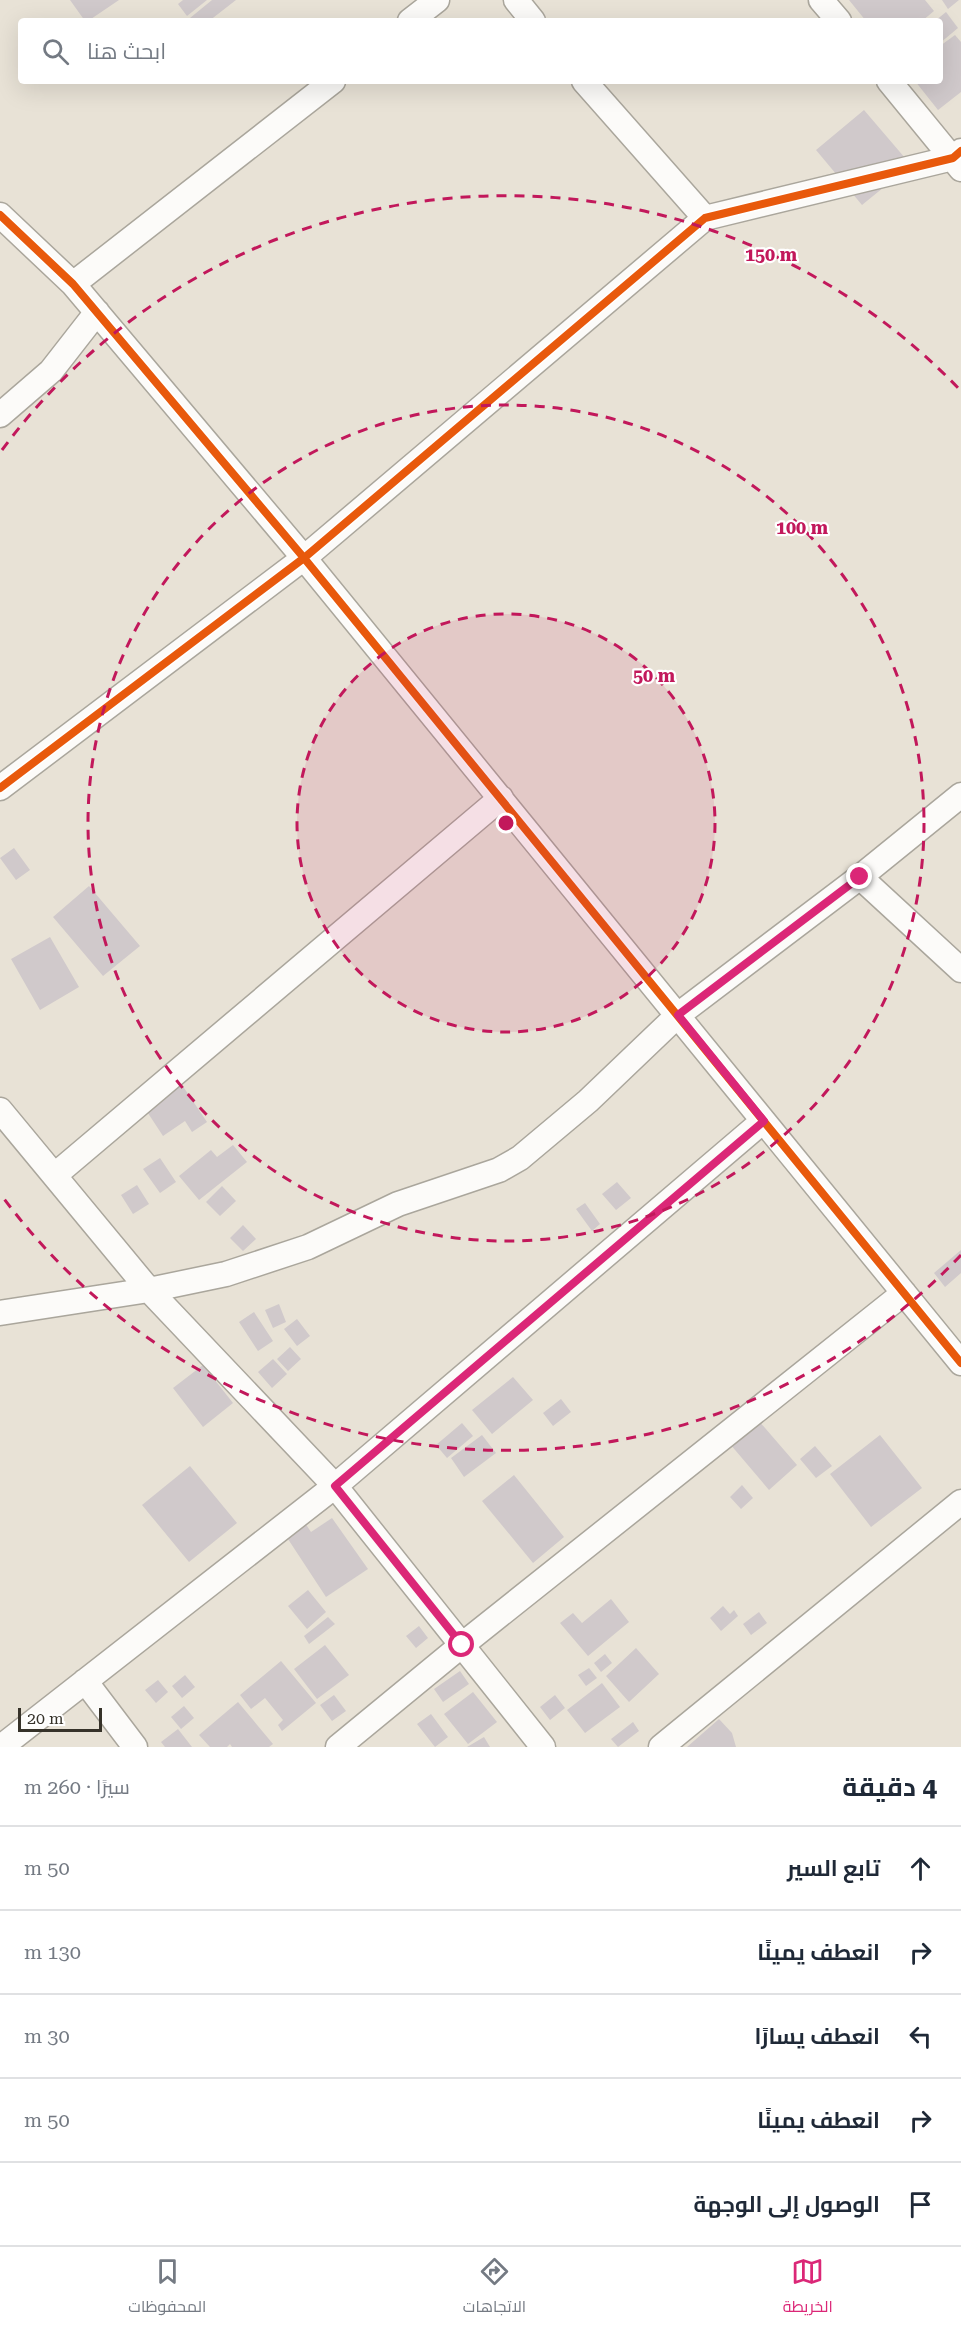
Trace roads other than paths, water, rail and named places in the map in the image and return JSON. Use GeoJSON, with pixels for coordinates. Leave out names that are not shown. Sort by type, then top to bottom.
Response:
{"type":"FeatureCollection","features":[{"type":"Feature","properties":{"kind":"street"},"geometry":{"type":"LineString","coordinates":[[414,18],[437,0]]}},
{"type":"Feature","properties":{"kind":"street"},"geometry":{"type":"LineString","coordinates":[[516,0],[531,18]]}},
{"type":"Feature","properties":{"kind":"street"},"geometry":{"type":"LineString","coordinates":[[821,0],[836,18]]}},
{"type":"Feature","properties":{"kind":"street"},"geometry":{"type":"LineString","coordinates":[[73,284],[329,84]]}},
{"type":"Feature","properties":{"kind":"street"},"geometry":{"type":"LineString","coordinates":[[587,84],[705,219]]}},
{"type":"Feature","properties":{"kind":"street"},"geometry":{"type":"LineString","coordinates":[[0,788],[304,558],[705,219],[958,159],[892,84]]}},
{"type":"Feature","properties":{"kind":"street"},"geometry":{"type":"LineString","coordinates":[[0,214],[73,284],[304,558],[961,1364]]}},
{"type":"Feature","properties":{"kind":"street"},"geometry":{"type":"LineString","coordinates":[[0,416],[51,371],[97,312]]}},
{"type":"Feature","properties":{"kind":"street"},"geometry":{"type":"LineString","coordinates":[[0,1313],[149,1290],[226,1274],[308,1247],[398,1204],[499,1170],[520,1158],[588,1101],[678,1015],[860,877],[961,795]]}},
{"type":"Feature","properties":{"kind":"street"},"geometry":{"type":"LineString","coordinates":[[55,1175],[501,798]]}},
{"type":"Feature","properties":{"kind":"street"},"geometry":{"type":"LineString","coordinates":[[860,877],[961,970]]}},
{"type":"Feature","properties":{"kind":"street"},"geometry":{"type":"LineString","coordinates":[[0,1110],[149,1290],[335,1486],[543,1747]]}},
{"type":"Feature","properties":{"kind":"street"},"geometry":{"type":"LineString","coordinates":[[1,1747],[335,1486],[764,1121]]}},
{"type":"Feature","properties":{"kind":"street"},"geometry":{"type":"LineString","coordinates":[[338,1747],[462,1645],[904,1293]]}},
{"type":"Feature","properties":{"kind":"street"},"geometry":{"type":"LineString","coordinates":[[661,1747],[961,1502]]}},
{"type":"Feature","properties":{"kind":"street"},"geometry":{"type":"LineString","coordinates":[[86,1681],[135,1747]]}}]}
